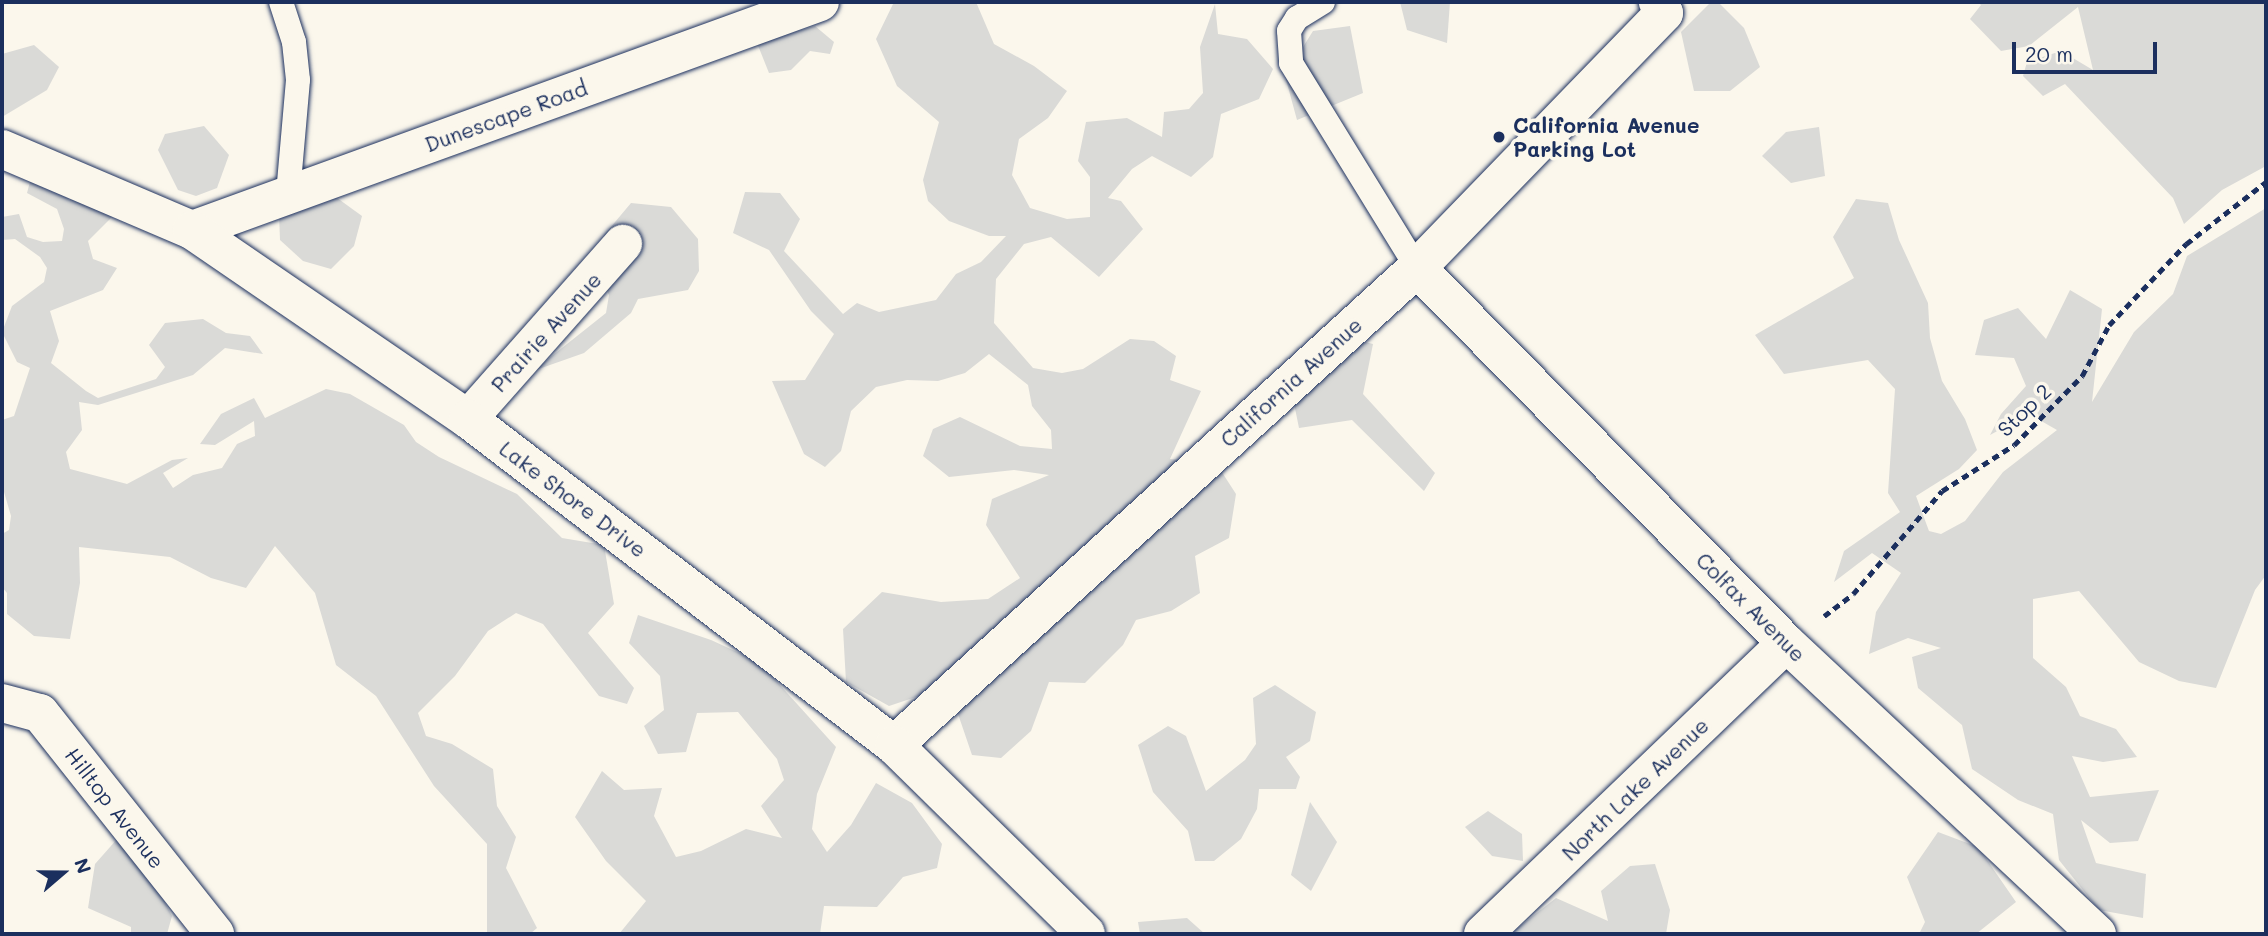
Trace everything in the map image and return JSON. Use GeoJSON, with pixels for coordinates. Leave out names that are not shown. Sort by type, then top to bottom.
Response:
{"type":"FeatureCollection","features":[{"type":"Feature","properties":{"kind":"street","name":"Dunescape Road"},"geometry":{"type":"LineString","coordinates":[[192,230],[820,2]]}},
{"type":"Feature","properties":{"kind":"street","name":"California Avenue"},"geometry":{"type":"LineString","coordinates":[[894,745],[1417,268],[1664,13],[1658,2]]}},
{"type":"Feature","properties":{"kind":"street","name":"Lake Shore Drive"},"geometry":{"type":"LineString","coordinates":[[2,149],[192,230],[468,419],[894,745],[1086,934]]}},
{"type":"Feature","properties":{"kind":"street","name":"Prairie Avenue"},"geometry":{"type":"LineString","coordinates":[[468,419],[623,244]]}},
{"type":"Feature","properties":{"kind":"street","name":"Colfax Avenue"},"geometry":{"type":"LineString","coordinates":[[1417,268],[1786,643],[2097,934]]}},
{"type":"Feature","properties":{"kind":"street","name":"North Lake Avenue"},"geometry":{"type":"LineString","coordinates":[[1483,934],[1786,643]]}},
{"type":"Feature","properties":{"kind":"street","name":"Hilltop Avenue"},"geometry":{"type":"LineString","coordinates":[[2,703],[40,713],[215,934]]}},
{"type":"Feature","properties":{"kind":"lane"},"geometry":{"type":"LineString","coordinates":[[281,2],[294,42],[298,80],[288,195]]}},
{"type":"Feature","properties":{"kind":"lane"},"geometry":{"type":"LineString","coordinates":[[1323,2],[1297,18],[1289,31],[1291,63],[1417,268]]}},
{"type":"Feature","properties":{"kind":"path","name":"Stop 2"},"geometry":{"type":"LineString","coordinates":[[1786,643],[1853,594],[1942,491],[2014,445],[2082,376],[2109,325],[2186,244],[2266,182]]}},
{"type":"Feature","properties":{"kind":"shaded area"},"geometry":{"type":"Polygon","coordinates":[[[894,2],[976,2],[994,44],[1034,66],[1067,91],[1048,118],[1019,139],[1012,175],[1030,208],[1067,219],[1090,217],[1090,177],[1078,161],[1086,122],[1127,118],[1162,137],[1164,112],[1189,109],[1203,93],[1200,47],[1215,4],[1218,34],[1247,39],[1273,69],[1259,99],[1221,114],[1213,157],[1191,177],[1152,156],[1132,169],[1108,198],[1121,201],[1143,229],[1099,277],[1051,237],[1024,244],[996,279],[994,323],[1033,368],[1062,373],[1083,369],[1130,339],[1154,341],[1176,356],[1170,380],[1201,391],[1170,459],[1216,463],[1236,494],[1229,538],[1195,556],[1200,593],[1171,611],[1136,620],[1123,645],[1085,683],[1049,682],[1031,731],[1001,758],[972,755],[958,714],[922,695],[889,706],[846,682],[843,629],[882,592],[941,602],[988,599],[1020,578],[986,525],[992,499],[1049,475],[1014,470],[949,477],[923,456],[933,429],[960,417],[1020,446],[1052,449],[1051,430],[1032,406],[1028,385],[989,354],[965,373],[938,381],[907,380],[876,387],[851,411],[841,451],[825,467],[804,454],[772,381],[805,380],[834,334],[811,311],[769,250],[733,233],[745,192],[780,193],[800,219],[784,251],[843,314],[857,303],[879,312],[936,300],[956,274],[981,262],[1006,236],[989,236],[949,221],[928,201],[923,180],[939,122],[897,86],[876,39],[894,2]]]}},
{"type":"Feature","properties":{"kind":"shaded area"},"geometry":{"type":"Polygon","coordinates":[[[1400,2],[1450,2],[1447,43],[1407,30],[1400,2]]]}},
{"type":"Feature","properties":{"kind":"shaded area"},"geometry":{"type":"Polygon","coordinates":[[[1711,2],[1718,2],[1744,28],[1760,67],[1730,91],[1694,91],[1681,32],[1711,2]]]}},
{"type":"Feature","properties":{"kind":"shaded area"},"geometry":{"type":"Polygon","coordinates":[[[1978,2],[2266,2],[2266,166],[2222,190],[2184,224],[2173,198],[2065,84],[2043,96],[2023,76],[2027,62],[2061,51],[2093,70],[2078,7],[2029,46],[2001,51],[1970,19],[1981,5],[1978,2]]]}},
{"type":"Feature","properties":{"kind":"shaded area"},"geometry":{"type":"Polygon","coordinates":[[[815,26],[834,42],[830,54],[810,51],[791,70],[769,73],[757,43],[815,26]]]}},
{"type":"Feature","properties":{"kind":"shaded area"},"geometry":{"type":"Polygon","coordinates":[[[1350,26],[1363,93],[1297,120],[1285,76],[1313,31],[1350,26]]]}},
{"type":"Feature","properties":{"kind":"shaded area"},"geometry":{"type":"Polygon","coordinates":[[[34,45],[59,67],[47,90],[2,117],[2,54],[34,45]]]}},
{"type":"Feature","properties":{"kind":"shaded area"},"geometry":{"type":"Polygon","coordinates":[[[204,126],[229,155],[217,188],[196,196],[178,190],[158,150],[165,134],[204,126]]]}},
{"type":"Feature","properties":{"kind":"shaded area"},"geometry":{"type":"Polygon","coordinates":[[[1819,127],[1825,176],[1791,183],[1762,156],[1786,132],[1819,127]]]}},
{"type":"Feature","properties":{"kind":"shaded area"},"geometry":{"type":"Polygon","coordinates":[[[31,178],[63,186],[69,200],[95,195],[115,214],[88,241],[93,259],[117,268],[103,290],[50,311],[59,341],[51,363],[86,391],[98,398],[156,379],[165,367],[149,345],[165,323],[203,319],[226,333],[250,336],[263,354],[225,348],[193,375],[98,405],[79,402],[82,430],[66,452],[70,469],[127,484],[172,460],[188,458],[163,473],[173,488],[193,475],[222,468],[237,444],[255,436],[254,421],[215,445],[200,444],[221,414],[254,398],[265,418],[326,389],[350,394],[404,425],[416,442],[439,457],[517,494],[562,538],[604,545],[614,604],[588,633],[634,688],[627,704],[599,696],[543,624],[516,613],[488,631],[455,676],[418,713],[426,736],[452,744],[493,769],[497,806],[516,837],[506,868],[537,928],[530,934],[487,934],[487,844],[434,786],[376,696],[336,665],[315,593],[275,546],[246,588],[211,578],[170,557],[79,547],[80,583],[70,639],[34,636],[7,614],[7,593],[2,587],[2,534],[9,530],[11,516],[2,485],[2,420],[14,416],[30,368],[17,362],[2,332],[12,306],[44,282],[47,268],[40,257],[15,239],[2,240],[2,217],[19,214],[27,237],[43,242],[62,241],[64,229],[57,209],[27,193],[31,178]]]}},
{"type":"Feature","properties":{"kind":"shaded area"},"geometry":{"type":"Polygon","coordinates":[[[333,195],[362,216],[354,246],[331,269],[303,261],[280,240],[279,214],[333,195]]]}},
{"type":"Feature","properties":{"kind":"shaded area"},"geometry":{"type":"Polygon","coordinates":[[[1856,199],[1888,203],[1899,240],[1928,303],[1930,338],[1942,381],[1965,419],[1977,450],[1959,469],[1916,496],[1929,531],[1941,534],[1965,521],[2003,472],[2057,430],[2029,414],[1990,435],[2001,414],[2026,386],[2014,358],[1975,355],[1984,320],[2018,308],[2046,339],[2070,290],[2102,309],[2092,402],[2134,332],[2173,294],[2187,256],[2266,208],[2266,575],[2255,590],[2216,688],[2179,681],[2139,662],[2079,591],[2033,599],[2033,658],[2066,687],[2080,716],[2116,729],[2137,757],[2103,762],[2072,756],[2090,797],[2159,790],[2138,841],[2110,843],[2081,820],[2096,863],[2146,874],[2143,918],[2099,910],[2059,860],[2053,814],[2018,800],[1972,769],[1962,725],[1918,688],[1912,657],[1941,648],[1908,638],[1869,654],[1876,612],[1901,573],[1872,553],[1834,582],[1844,551],[1900,512],[1888,493],[1895,389],[1868,360],[1784,374],[1755,335],[1854,278],[1833,237],[1856,199]]]}},
{"type":"Feature","properties":{"kind":"shaded area"},"geometry":{"type":"Polygon","coordinates":[[[631,203],[671,207],[698,239],[699,271],[688,290],[638,299],[631,313],[584,353],[533,371],[606,313],[609,295],[593,262],[605,234],[631,203]]]}},
{"type":"Feature","properties":{"kind":"shaded area"},"geometry":{"type":"Polygon","coordinates":[[[1317,330],[1373,344],[1363,394],[1435,473],[1424,491],[1352,420],[1299,428],[1287,369],[1317,330]]]}},
{"type":"Feature","properties":{"kind":"shaded area"},"geometry":{"type":"Polygon","coordinates":[[[638,615],[711,640],[759,662],[836,747],[817,794],[812,829],[827,852],[851,825],[876,783],[912,803],[942,844],[937,868],[903,877],[877,907],[824,906],[820,934],[619,934],[646,901],[606,861],[575,817],[602,771],[624,790],[662,788],[654,816],[676,857],[701,851],[746,829],[782,838],[761,806],[784,780],[777,759],[738,712],[697,713],[686,752],[658,754],[644,726],[664,710],[660,676],[629,643],[638,615]]]}},
{"type":"Feature","properties":{"kind":"shaded area"},"geometry":{"type":"Polygon","coordinates":[[[1275,685],[1316,712],[1310,741],[1286,757],[1300,777],[1296,789],[1259,789],[1257,809],[1241,839],[1214,861],[1195,861],[1188,831],[1153,792],[1138,745],[1168,726],[1186,736],[1206,791],[1245,760],[1256,744],[1253,698],[1275,685]]]}},
{"type":"Feature","properties":{"kind":"shaded area"},"geometry":{"type":"Polygon","coordinates":[[[1310,802],[1337,842],[1311,891],[1291,875],[1310,802]]]}},
{"type":"Feature","properties":{"kind":"shaded area"},"geometry":{"type":"Polygon","coordinates":[[[1488,811],[1522,834],[1523,861],[1492,856],[1465,827],[1488,811]]]}},
{"type":"Feature","properties":{"kind":"shaded area"},"geometry":{"type":"Polygon","coordinates":[[[1938,832],[1978,847],[2016,902],[1976,934],[1919,934],[1925,922],[1907,877],[1938,832]]]}},
{"type":"Feature","properties":{"kind":"shaded area"},"geometry":{"type":"Polygon","coordinates":[[[118,838],[146,866],[172,916],[167,934],[131,934],[131,927],[88,908],[95,864],[118,838]]]}},
{"type":"Feature","properties":{"kind":"shaded area"},"geometry":{"type":"Polygon","coordinates":[[[1655,864],[1670,910],[1666,934],[1510,934],[1556,898],[1608,921],[1601,891],[1630,866],[1655,864]]]}},
{"type":"Feature","properties":{"kind":"shaded area"},"geometry":{"type":"Polygon","coordinates":[[[1187,918],[1205,934],[1140,934],[1138,922],[1187,918]]]}},
{"type":"Feature","properties":{"kind":"place","name":"California Avenue Parking Lot"},"geometry":{"type":"Point","coordinates":[1499,137]}}]}
